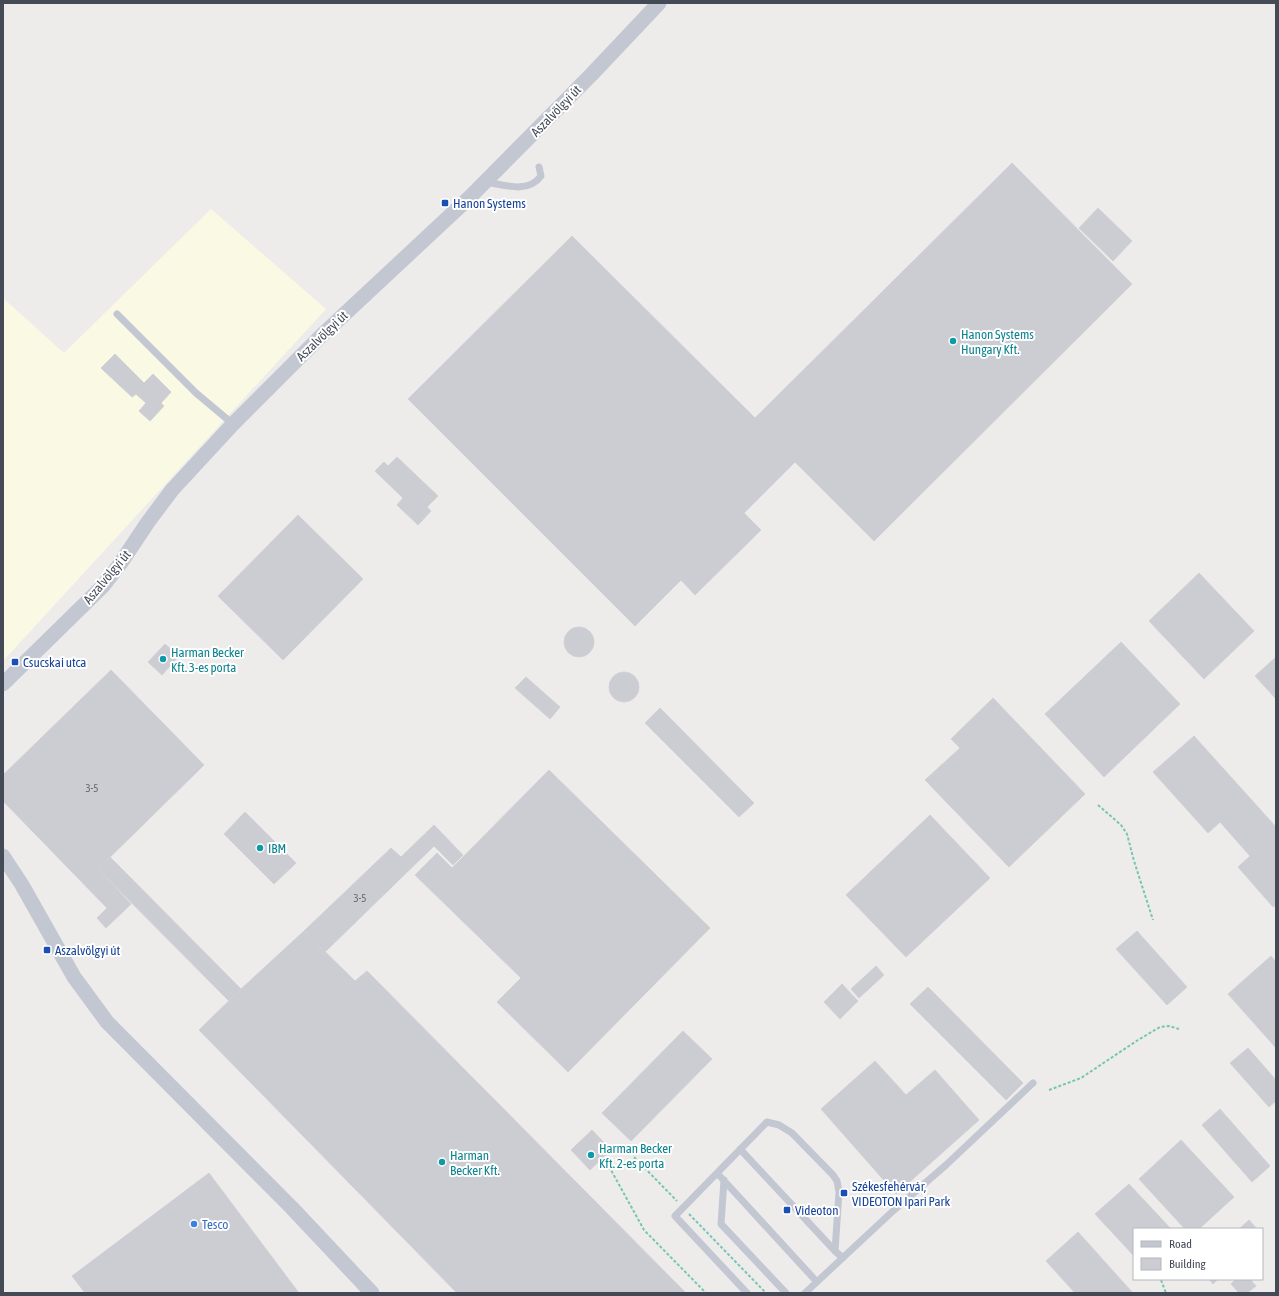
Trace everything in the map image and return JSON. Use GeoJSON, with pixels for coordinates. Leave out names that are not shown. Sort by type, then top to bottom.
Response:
{"type":"FeatureCollection","features":[{"type":"Feature","properties":{"kind":"street","name":"Aszalvölgyi út"},"geometry":{"type":"LineString","coordinates":[[3,684],[103,586],[172,490],[234,424],[320,337],[486,182],[659,3]]}},
{"type":"Feature","properties":{"kind":"street"},"geometry":{"type":"LineString","coordinates":[[3,856],[22,885],[74,977],[106,1022],[292,1208],[372,1293]]}},
{"type":"Feature","properties":{"kind":"lane"},"geometry":{"type":"LineString","coordinates":[[486,182],[519,188],[536,182],[541,176],[539,167]]}},
{"type":"Feature","properties":{"kind":"lane"},"geometry":{"type":"LineString","coordinates":[[117,314],[196,393],[234,424]]}},
{"type":"Feature","properties":{"kind":"lane"},"geometry":{"type":"LineString","coordinates":[[805,1293],[894,1210],[946,1165],[1033,1083]]}},
{"type":"Feature","properties":{"kind":"lane"},"geometry":{"type":"LineString","coordinates":[[747,1293],[675,1216],[767,1122],[779,1125],[792,1133],[837,1181],[839,1192],[835,1251]]}},
{"type":"Feature","properties":{"kind":"lane"},"geometry":{"type":"LineString","coordinates":[[740,1149],[843,1258]]}},
{"type":"Feature","properties":{"kind":"lane"},"geometry":{"type":"LineString","coordinates":[[717,1173],[817,1282]]}},
{"type":"Feature","properties":{"kind":"lane"},"geometry":{"type":"LineString","coordinates":[[724,1180],[721,1224],[786,1293]]}},
{"type":"Feature","properties":{"kind":"path"},"geometry":{"type":"LineString","coordinates":[[1098,805],[1120,825],[1127,834],[1153,920]]}},
{"type":"Feature","properties":{"kind":"path"},"geometry":{"type":"LineString","coordinates":[[1049,1090],[1081,1078],[1160,1027],[1169,1026],[1179,1029]]}},
{"type":"Feature","properties":{"kind":"path"},"geometry":{"type":"LineString","coordinates":[[634,1157],[766,1293]]}},
{"type":"Feature","properties":{"kind":"path"},"geometry":{"type":"LineString","coordinates":[[601,1160],[611,1170],[644,1230],[706,1293]]}},
{"type":"Feature","properties":{"kind":"path"},"geometry":{"type":"LineString","coordinates":[[1161,1280],[1166,1293]]}},
{"type":"Feature","properties":{"kind":"shaded area"},"geometry":{"type":"Polygon","coordinates":[[[211,209],[326,309],[3,661],[3,298],[64,353],[211,209]]]}},
{"type":"Feature","properties":{"kind":"building","name":"Hanon Systems Hungary Kft."},"geometry":{"type":"Polygon","coordinates":[[[1012,163],[1132,284],[874,541],[795,462],[744,513],[761,530],[695,595],[681,580],[635,626],[408,399],[572,236],[755,418],[1012,163]]]}},
{"type":"Feature","properties":{"kind":"building"},"geometry":{"type":"Polygon","coordinates":[[[1098,208],[1132,241],[1113,261],[1079,228],[1098,208]]]}},
{"type":"Feature","properties":{"kind":"building"},"geometry":{"type":"Polygon","coordinates":[[[115,354],[144,383],[153,374],[171,392],[161,403],[164,406],[150,421],[139,411],[146,403],[136,394],[132,397],[101,368],[115,354]]]}},
{"type":"Feature","properties":{"kind":"building"},"geometry":{"type":"Polygon","coordinates":[[[397,457],[438,496],[427,507],[431,511],[418,525],[397,505],[403,498],[375,471],[384,462],[388,466],[397,457]]]}},
{"type":"Feature","properties":{"kind":"building"},"geometry":{"type":"Polygon","coordinates":[[[298,515],[363,579],[283,660],[218,596],[298,515]]]}},
{"type":"Feature","properties":{"kind":"building"},"geometry":{"type":"Polygon","coordinates":[[[1199,573],[1254,631],[1204,679],[1149,621],[1199,573]]]}},
{"type":"Feature","properties":{"kind":"building"},"geometry":{"type":"Polygon","coordinates":[[[579,627],[590,631],[594,642],[590,653],[579,657],[568,653],[564,642],[568,631],[579,627]]]}},
{"type":"Feature","properties":{"kind":"building"},"geometry":{"type":"Polygon","coordinates":[[[1121,642],[1180,704],[1104,777],[1045,714],[1121,642]]]}},
{"type":"Feature","properties":{"kind":"building","name":"Harman Becker Kft. 3-es porta"},"geometry":{"type":"Polygon","coordinates":[[[165,644],[179,656],[162,675],[148,662],[165,644]]]}},
{"type":"Feature","properties":{"kind":"building"},"geometry":{"type":"Polygon","coordinates":[[[1276,657],[1276,699],[1255,676],[1276,657]]]}},
{"type":"Feature","properties":{"kind":"building"},"geometry":{"type":"Polygon","coordinates":[[[111,670],[204,765],[98,869],[131,904],[106,928],[97,918],[107,908],[3,801],[3,775],[111,670]]]}},
{"type":"Feature","properties":{"kind":"building"},"geometry":{"type":"Polygon","coordinates":[[[624,672],[635,676],[639,687],[635,698],[624,702],[613,698],[609,687],[613,676],[624,672]]]}},
{"type":"Feature","properties":{"kind":"building"},"geometry":{"type":"Polygon","coordinates":[[[526,677],[560,707],[550,719],[515,688],[526,677]]]}},
{"type":"Feature","properties":{"kind":"building"},"geometry":{"type":"Polygon","coordinates":[[[993,698],[1085,794],[1009,867],[925,780],[960,748],[951,739],[993,698]]]}},
{"type":"Feature","properties":{"kind":"building"},"geometry":{"type":"Polygon","coordinates":[[[660,708],[754,803],[739,817],[645,723],[660,708]]]}},
{"type":"Feature","properties":{"kind":"building"},"geometry":{"type":"Polygon","coordinates":[[[1194,736],[1276,827],[1276,905],[1273,907],[1238,867],[1250,856],[1220,822],[1208,833],[1153,772],[1194,736]]]}},
{"type":"Feature","properties":{"kind":"building"},"geometry":{"type":"Polygon","coordinates":[[[549,770],[710,928],[568,1072],[497,1002],[521,978],[415,875],[437,853],[452,868],[549,770]]]}},
{"type":"Feature","properties":{"kind":"building","name":"IBM"},"geometry":{"type":"Polygon","coordinates":[[[245,812],[296,863],[274,884],[224,834],[245,812]]]}},
{"type":"Feature","properties":{"kind":"building"},"geometry":{"type":"Polygon","coordinates":[[[930,815],[990,878],[906,957],[846,895],[930,815]]]}},
{"type":"Feature","properties":{"kind":"building"},"geometry":{"type":"Polygon","coordinates":[[[434,825],[463,855],[453,865],[434,846],[325,952],[304,931],[391,848],[401,857],[434,825]]]}},
{"type":"Feature","properties":{"kind":"building"},"geometry":{"type":"Polygon","coordinates":[[[110,857],[241,989],[229,1001],[98,869],[110,857]]]}},
{"type":"Feature","properties":{"kind":"building","name":"Harman Becker Kft."},"geometry":{"type":"Polygon","coordinates":[[[304,931],[355,981],[367,971],[686,1293],[457,1293],[199,1030],[304,931]]]}},
{"type":"Feature","properties":{"kind":"building"},"geometry":{"type":"Polygon","coordinates":[[[1137,931],[1187,987],[1167,1005],[1116,949],[1137,931]]]}},
{"type":"Feature","properties":{"kind":"building"},"geometry":{"type":"Polygon","coordinates":[[[1271,956],[1276,962],[1276,1048],[1228,994],[1271,956]]]}},
{"type":"Feature","properties":{"kind":"building"},"geometry":{"type":"Polygon","coordinates":[[[876,966],[884,975],[859,998],[851,989],[876,966]]]}},
{"type":"Feature","properties":{"kind":"building"},"geometry":{"type":"Polygon","coordinates":[[[842,984],[858,1001],[840,1019],[824,1002],[842,984]]]}},
{"type":"Feature","properties":{"kind":"building"},"geometry":{"type":"Polygon","coordinates":[[[928,987],[1023,1083],[1006,1100],[910,1004],[928,987]]]}},
{"type":"Feature","properties":{"kind":"building"},"geometry":{"type":"Polygon","coordinates":[[[683,1031],[712,1059],[631,1141],[602,1113],[683,1031]]]}},
{"type":"Feature","properties":{"kind":"building"},"geometry":{"type":"Polygon","coordinates":[[[1248,1048],[1276,1080],[1276,1101],[1269,1107],[1230,1063],[1248,1048]]]}},
{"type":"Feature","properties":{"kind":"building"},"geometry":{"type":"Polygon","coordinates":[[[875,1061],[906,1095],[935,1070],[979,1120],[896,1194],[821,1109],[875,1061]]]}},
{"type":"Feature","properties":{"kind":"building"},"geometry":{"type":"Polygon","coordinates":[[[1220,1109],[1270,1166],[1252,1182],[1202,1125],[1220,1109]]]}},
{"type":"Feature","properties":{"kind":"building","name":"Harman Becker Kft. 2-es porta"},"geometry":{"type":"Polygon","coordinates":[[[592,1130],[611,1150],[590,1170],[571,1150],[592,1130]]]}},
{"type":"Feature","properties":{"kind":"building"},"geometry":{"type":"Polygon","coordinates":[[[1181,1140],[1234,1197],[1200,1228],[1184,1228],[1139,1179],[1181,1140]]]}},
{"type":"Feature","properties":{"kind":"building","name":"Tesco"},"geometry":{"type":"Polygon","coordinates":[[[209,1173],[299,1293],[85,1293],[72,1276],[209,1173]]]}},
{"type":"Feature","properties":{"kind":"building"},"geometry":{"type":"Polygon","coordinates":[[[1129,1184],[1170,1228],[1133,1228],[1133,1255],[1095,1214],[1129,1184]]]}},
{"type":"Feature","properties":{"kind":"building"},"geometry":{"type":"Polygon","coordinates":[[[1249,1220],[1256,1228],[1240,1228],[1249,1220]]]}},
{"type":"Feature","properties":{"kind":"building"},"geometry":{"type":"Polygon","coordinates":[[[1078,1232],[1132,1292],[1131,1293],[1075,1293],[1046,1261],[1078,1232]]]}},
{"type":"Feature","properties":{"kind":"building"},"geometry":{"type":"Polygon","coordinates":[[[1210,1280],[1217,1280],[1213,1284],[1210,1280]]]}},
{"type":"Feature","properties":{"kind":"building"},"geometry":{"type":"Polygon","coordinates":[[[1235,1280],[1251,1280],[1256,1286],[1247,1293],[1239,1293],[1231,1284],[1235,1280]]]}},
{"type":"Feature","properties":{"kind":"place","name":"Hanon Systems"},"geometry":{"type":"Point","coordinates":[445,203]}},
{"type":"Feature","properties":{"kind":"place","name":"Hanon Systems Hungary Kft."},"geometry":{"type":"Point","coordinates":[953,341]}},
{"type":"Feature","properties":{"kind":"place","name":"Harman Becker Kft. 3-es porta"},"geometry":{"type":"Point","coordinates":[163,659]}},
{"type":"Feature","properties":{"kind":"place","name":"Csucskai utca"},"geometry":{"type":"Point","coordinates":[15,662]}},
{"type":"Feature","properties":{"kind":"place","name":"IBM"},"geometry":{"type":"Point","coordinates":[260,848]}},
{"type":"Feature","properties":{"kind":"place","name":"Aszalvölgyi út"},"geometry":{"type":"Point","coordinates":[47,950]}},
{"type":"Feature","properties":{"kind":"place","name":"Harman Becker Kft. 2-es porta"},"geometry":{"type":"Point","coordinates":[591,1155]}},
{"type":"Feature","properties":{"kind":"place","name":"Harman Becker Kft."},"geometry":{"type":"Point","coordinates":[442,1162]}},
{"type":"Feature","properties":{"kind":"place","name":"Székesfehérvár, VIDEOTON Ipari Park"},"geometry":{"type":"Point","coordinates":[844,1193]}},
{"type":"Feature","properties":{"kind":"place","name":"Videoton"},"geometry":{"type":"Point","coordinates":[787,1210]}},
{"type":"Feature","properties":{"kind":"place","name":"Tesco"},"geometry":{"type":"Point","coordinates":[194,1224]}}]}
